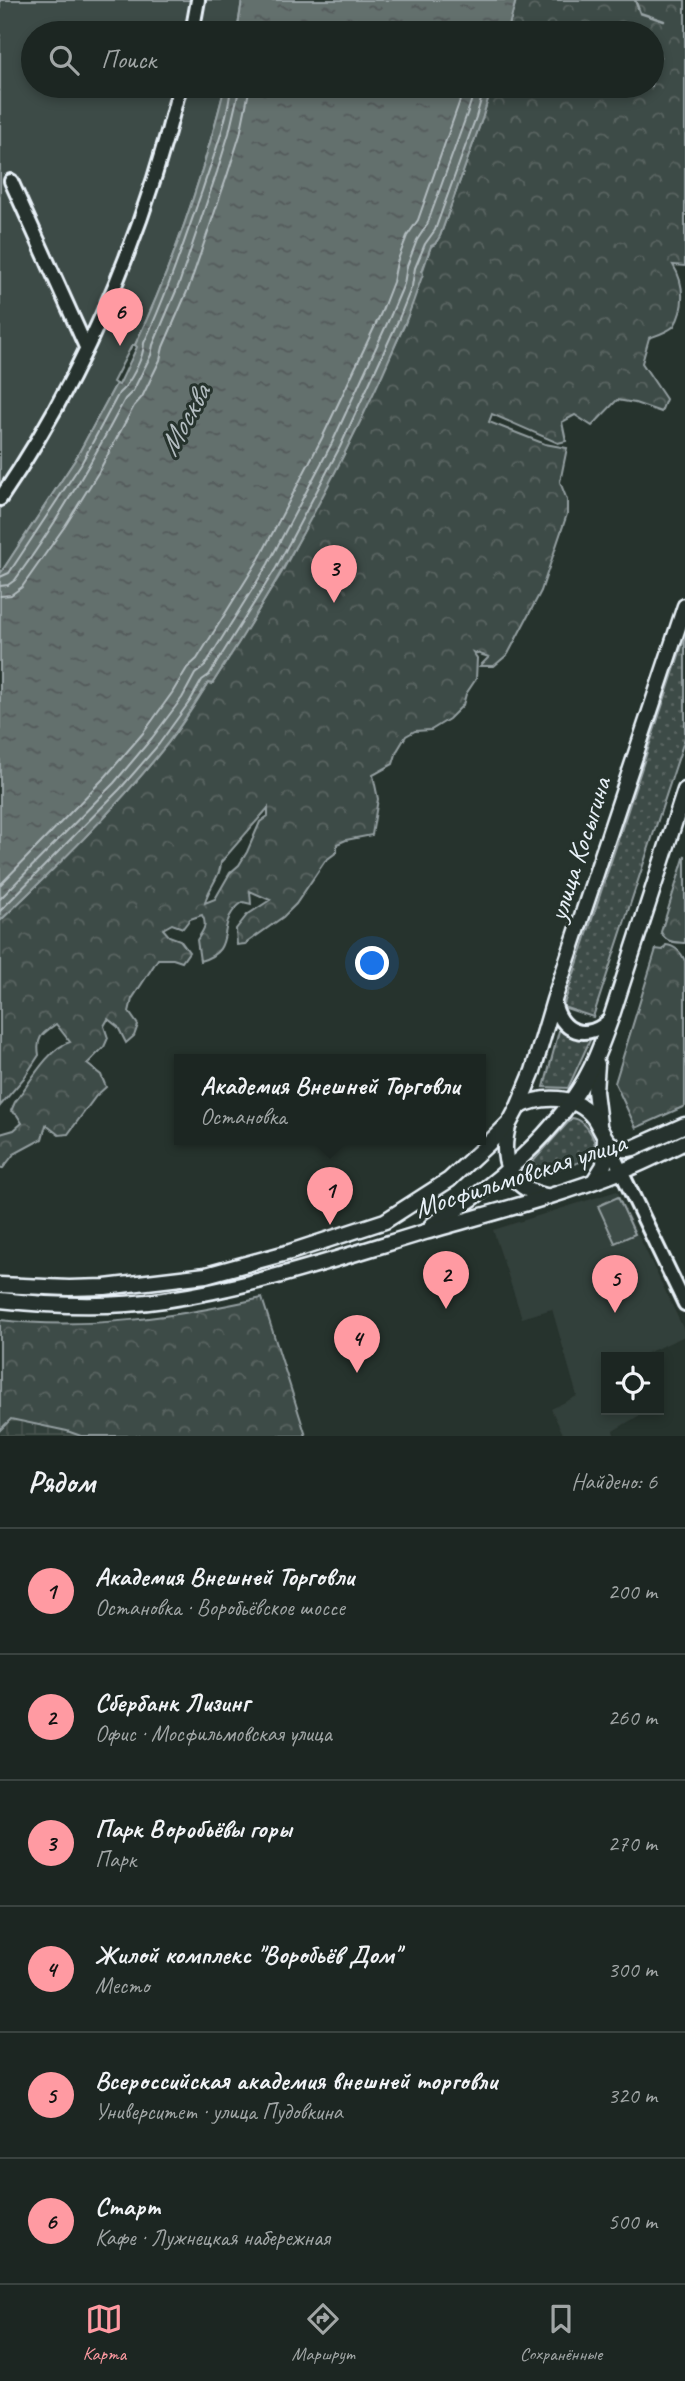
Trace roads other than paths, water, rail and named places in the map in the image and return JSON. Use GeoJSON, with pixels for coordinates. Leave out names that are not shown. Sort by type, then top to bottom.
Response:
{"type":"FeatureCollection","features":[{"type":"Feature","properties":{"kind":"main road","name":"улица Косыгина"},"geometry":{"type":"LineString","coordinates":[[509,1169],[504,1146],[510,1122],[533,1071],[685,606]]}},
{"type":"Feature","properties":{"kind":"main road"},"geometry":{"type":"LineString","coordinates":[[416,1235],[467,1202],[509,1169],[557,1119],[584,1081],[611,1017],[685,790]]}},
{"type":"Feature","properties":{"kind":"main road"},"geometry":{"type":"LineString","coordinates":[[594,1181],[604,1165],[595,1078],[598,1052]]}},
{"type":"Feature","properties":{"kind":"main road"},"geometry":{"type":"LineString","coordinates":[[518,1107],[544,1099],[570,1101],[588,1111],[602,1132]]}},
{"type":"Feature","properties":{"kind":"main road","name":"улица Косыгина"},"geometry":{"type":"LineString","coordinates":[[486,1145],[510,1122]]}},
{"type":"Feature","properties":{"kind":"main road","name":"Мосфильмовская улица"},"geometry":{"type":"LineString","coordinates":[[602,1132],[612,1145],[626,1150],[685,1125]]}},
{"type":"Feature","properties":{"kind":"main road","name":"Мосфильмовская улица"},"geometry":{"type":"LineString","coordinates":[[0,1300],[81,1305],[163,1300],[282,1275],[594,1181],[685,1142]]}},
{"type":"Feature","properties":{"kind":"main road","name":"улица Косыгина"},"geometry":{"type":"LineString","coordinates":[[0,1285],[105,1287],[206,1275],[290,1252],[370,1226],[402,1211],[449,1180],[486,1145]]}},
{"type":"Feature","properties":{"kind":"main road"},"geometry":{"type":"LineString","coordinates":[[509,1169],[524,1188],[547,1196]]}},
{"type":"Feature","properties":{"kind":"main road"},"geometry":{"type":"LineString","coordinates":[[370,1226],[379,1228],[383,1233],[383,1240],[372,1248]]}},
{"type":"Feature","properties":{"kind":"street"},"geometry":{"type":"LineString","coordinates":[[194,21],[198,0]]}},
{"type":"Feature","properties":{"kind":"street"},"geometry":{"type":"LineString","coordinates":[[0,499],[44,428],[86,347],[136,230],[165,145],[177,98]]}},
{"type":"Feature","properties":{"kind":"street"},"geometry":{"type":"LineString","coordinates":[[11,181],[86,347]]}},
{"type":"Feature","properties":{"kind":"street"},"geometry":{"type":"LineString","coordinates":[[554,1000],[560,1018],[576,1031],[596,1030],[611,1017]]}},
{"type":"Feature","properties":{"kind":"street"},"geometry":{"type":"LineString","coordinates":[[602,1132],[685,1304]]}},
{"type":"Feature","properties":{"kind":"water"},"geometry":{"type":"Polygon","coordinates":[[[242,0],[516,0],[510,21],[239,21],[242,0]]]}},
{"type":"Feature","properties":{"kind":"water","name":"Москва"},"geometry":{"type":"Polygon","coordinates":[[[222,98],[488,98],[440,236],[431,246],[410,311],[363,417],[292,553],[240,641],[212,684],[208,683],[175,733],[144,772],[84,838],[0,921],[0,574],[75,460],[116,384],[119,385],[162,282],[207,152],[222,98]]]}},
{"type":"Feature","properties":{"kind":"waterway"},"geometry":{"type":"LineString","coordinates":[[635,0],[640,13],[664,21]]}},
{"type":"Feature","properties":{"kind":"place","name":"Старт"},"geometry":{"type":"Point","coordinates":[120,346]}},
{"type":"Feature","properties":{"kind":"place","name":"Парк Воробьёвы горы"},"geometry":{"type":"Point","coordinates":[334,603]}},
{"type":"Feature","properties":{"kind":"place","name":"Академия Внешней Торговли"},"geometry":{"type":"Point","coordinates":[330,1225]}},
{"type":"Feature","properties":{"kind":"place","name":"Сбербанк Лизинг"},"geometry":{"type":"Point","coordinates":[446,1309]}},
{"type":"Feature","properties":{"kind":"place","name":"Всероссийская академия внешней торговли"},"geometry":{"type":"Point","coordinates":[615,1313]}},
{"type":"Feature","properties":{"kind":"place","name":"Жилой комплекс \"Воробьёв Дом\""},"geometry":{"type":"Point","coordinates":[357,1373]}}]}
